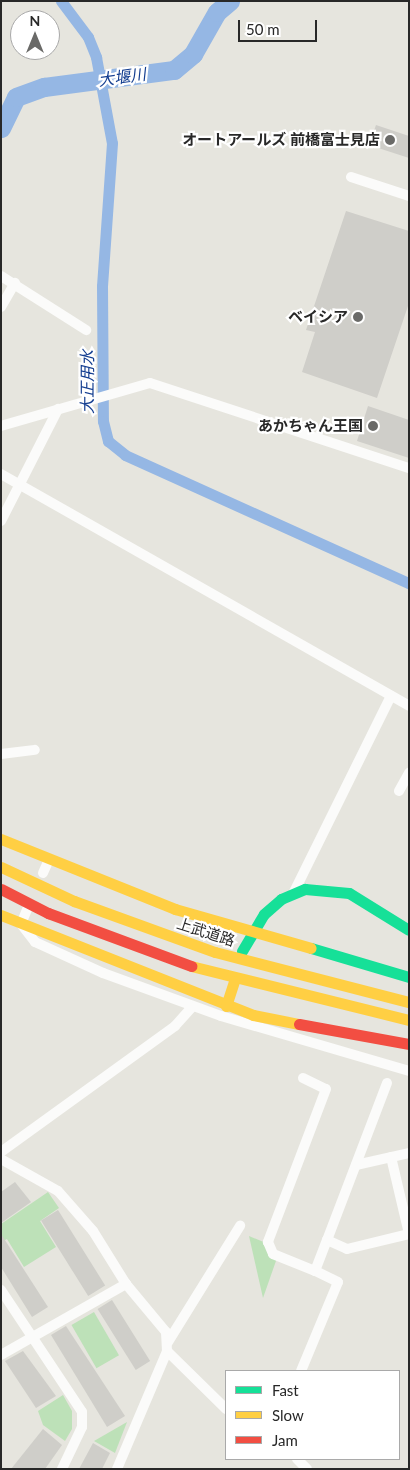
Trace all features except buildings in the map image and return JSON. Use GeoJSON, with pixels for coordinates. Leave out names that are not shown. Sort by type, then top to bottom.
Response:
{"type":"FeatureCollection","features":[{"type":"Feature","properties":{"kind":"main road"},"geometry":{"type":"LineString","coordinates":[[1,839],[46,867],[250,933],[409,978]]}},
{"type":"Feature","properties":{"kind":"main road","name":"上武道路"},"geometry":{"type":"LineString","coordinates":[[1,867],[74,901],[215,952],[409,1002]]}},
{"type":"Feature","properties":{"kind":"main road"},"geometry":{"type":"LineString","coordinates":[[242,951],[250,933],[271,907],[294,892],[321,888],[349,893],[409,930]]}},
{"type":"Feature","properties":{"kind":"main road"},"geometry":{"type":"LineString","coordinates":[[1,889],[48,912],[187,965],[409,1020]]}},
{"type":"Feature","properties":{"kind":"main road"},"geometry":{"type":"LineString","coordinates":[[1,915],[226,1006],[308,1028],[409,1044]]}},
{"type":"Feature","properties":{"kind":"main road"},"geometry":{"type":"LineString","coordinates":[[226,1006],[234,981]]}},
{"type":"Feature","properties":{"kind":"street"},"geometry":{"type":"LineString","coordinates":[[351,177],[409,196]]}},
{"type":"Feature","properties":{"kind":"street"},"geometry":{"type":"LineString","coordinates":[[1,276],[15,283],[86,330]]}},
{"type":"Feature","properties":{"kind":"street"},"geometry":{"type":"LineString","coordinates":[[1,307],[15,283]]}},
{"type":"Feature","properties":{"kind":"street"},"geometry":{"type":"LineString","coordinates":[[1,426],[58,410],[109,392],[150,383],[171,387],[409,468]]}},
{"type":"Feature","properties":{"kind":"street"},"geometry":{"type":"LineString","coordinates":[[1,521],[58,410]]}},
{"type":"Feature","properties":{"kind":"street"},"geometry":{"type":"LineString","coordinates":[[1,474],[409,706]]}},
{"type":"Feature","properties":{"kind":"street"},"geometry":{"type":"LineString","coordinates":[[294,892],[391,696]]}},
{"type":"Feature","properties":{"kind":"street"},"geometry":{"type":"LineString","coordinates":[[1,754],[35,750]]}},
{"type":"Feature","properties":{"kind":"street"},"geometry":{"type":"LineString","coordinates":[[399,791],[409,773]]}},
{"type":"Feature","properties":{"kind":"street"},"geometry":{"type":"LineString","coordinates":[[28,907],[20,924],[42,946],[192,1007],[409,1071]]}},
{"type":"Feature","properties":{"kind":"street"},"geometry":{"type":"LineString","coordinates":[[192,1007],[168,1031],[2,1158],[58,1191],[93,1231],[126,1284],[166,1332],[168,1347],[225,1408]]}},
{"type":"Feature","properties":{"kind":"street"},"geometry":{"type":"LineString","coordinates":[[301,1370],[338,1282],[273,1254],[268,1242],[326,1089],[303,1078]]}},
{"type":"Feature","properties":{"kind":"street"},"geometry":{"type":"LineString","coordinates":[[315,1271],[388,1083]]}},
{"type":"Feature","properties":{"kind":"street"},"geometry":{"type":"LineString","coordinates":[[356,1165],[409,1153]]}},
{"type":"Feature","properties":{"kind":"street"},"geometry":{"type":"LineString","coordinates":[[327,1240],[347,1248],[409,1234],[391,1157]]}},
{"type":"Feature","properties":{"kind":"street"},"geometry":{"type":"LineString","coordinates":[[117,1469],[168,1347],[240,1226]]}},
{"type":"Feature","properties":{"kind":"street"},"geometry":{"type":"LineString","coordinates":[[1,1355],[32,1334],[126,1284]]}},
{"type":"Feature","properties":{"kind":"street"},"geometry":{"type":"LineString","coordinates":[[1,1290],[82,1412],[82,1427],[62,1469]]}},
{"type":"Feature","properties":{"kind":"street"},"geometry":{"type":"LineString","coordinates":[[298,1460],[307,1469]]}},
{"type":"Feature","properties":{"kind":"green space"},"geometry":{"type":"Polygon","coordinates":[[[48,1192],[59,1208],[40,1221],[56,1247],[24,1267],[7,1239],[1,1242],[1,1224],[48,1192]]]}},
{"type":"Feature","properties":{"kind":"green space"},"geometry":{"type":"Polygon","coordinates":[[[249,1236],[266,1243],[277,1258],[263,1298],[249,1236]]]}},
{"type":"Feature","properties":{"kind":"green space"},"geometry":{"type":"Polygon","coordinates":[[[94,1312],[119,1355],[96,1368],[71,1325],[94,1312]]]}},
{"type":"Feature","properties":{"kind":"green space"},"geometry":{"type":"Polygon","coordinates":[[[63,1395],[72,1411],[72,1429],[65,1441],[43,1425],[38,1411],[63,1395]]]}},
{"type":"Feature","properties":{"kind":"green space"},"geometry":{"type":"Polygon","coordinates":[[[127,1422],[115,1453],[94,1441],[127,1422]]]}},
{"type":"Feature","properties":{"kind":"waterway","name":"大正用水"},"geometry":{"type":"LineString","coordinates":[[61,1],[88,37],[96,57],[112,143],[102,286],[103,421],[108,441],[125,455],[409,583]]}},
{"type":"Feature","properties":{"kind":"waterway","name":"大堰川"},"geometry":{"type":"LineString","coordinates":[[1,128],[16,97],[44,87],[174,70],[193,54],[217,12],[230,1]]}},
{"type":"Feature","properties":{"kind":"traffic: fast"},"geometry":{"type":"LineString","coordinates":[[242,951],[264,914],[281,899],[305,889],[349,893],[409,930]]}},
{"type":"Feature","properties":{"kind":"traffic: fast"},"geometry":{"type":"LineString","coordinates":[[311,948],[409,977]]}},
{"type":"Feature","properties":{"kind":"traffic: slow"},"geometry":{"type":"LineString","coordinates":[[1,839],[175,909],[311,948]]}},
{"type":"Feature","properties":{"kind":"traffic: slow"},"geometry":{"type":"LineString","coordinates":[[1,867],[74,901],[215,952],[409,1002]]}},
{"type":"Feature","properties":{"kind":"traffic: slow"},"geometry":{"type":"LineString","coordinates":[[1,915],[253,1015],[299,1024]]}},
{"type":"Feature","properties":{"kind":"traffic: slow"},"geometry":{"type":"LineString","coordinates":[[191,966],[409,1020]]}},
{"type":"Feature","properties":{"kind":"traffic: slow"},"geometry":{"type":"LineString","coordinates":[[226,1006],[234,981]]}},
{"type":"Feature","properties":{"kind":"traffic: jam"},"geometry":{"type":"LineString","coordinates":[[1,889],[48,913],[191,966]]}},
{"type":"Feature","properties":{"kind":"traffic: jam"},"geometry":{"type":"LineString","coordinates":[[299,1024],[409,1044]]}},
{"type":"Feature","properties":{"kind":"place","name":"オートアールズ 前橋富士見店"},"geometry":{"type":"Point","coordinates":[390,140]}},
{"type":"Feature","properties":{"kind":"place","name":"ベイシア"},"geometry":{"type":"Point","coordinates":[358,317]}},
{"type":"Feature","properties":{"kind":"place","name":"あかちゃん王国"},"geometry":{"type":"Point","coordinates":[373,426]}}]}
